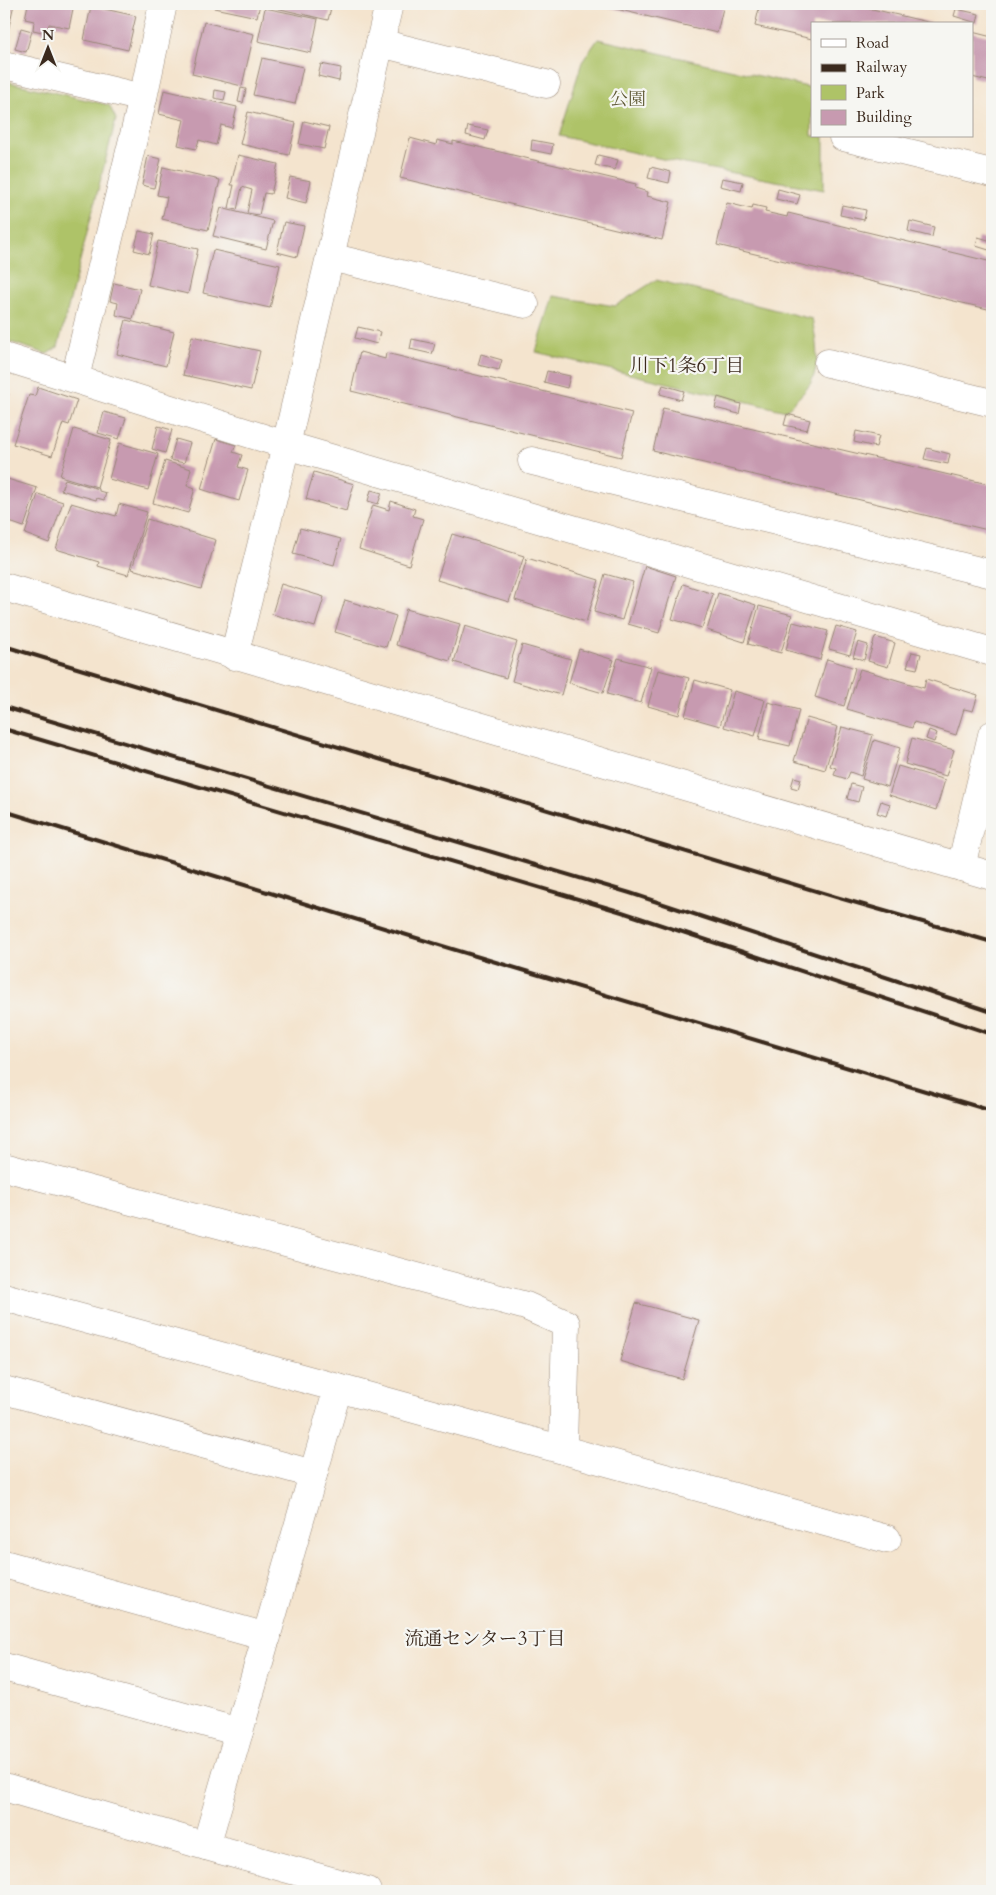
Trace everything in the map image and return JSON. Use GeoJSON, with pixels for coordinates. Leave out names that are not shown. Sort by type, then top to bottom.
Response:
{"type":"FeatureCollection","features":[{"type":"Feature","properties":{"kind":"street"},"geometry":{"type":"LineString","coordinates":[[75,378],[143,98],[163,4]]}},
{"type":"Feature","properties":{"kind":"street"},"geometry":{"type":"LineString","coordinates":[[234,656],[390,4]]}},
{"type":"Feature","properties":{"kind":"street"},"geometry":{"type":"LineString","coordinates":[[380,43],[546,84]]}},
{"type":"Feature","properties":{"kind":"street"},"geometry":{"type":"LineString","coordinates":[[4,65],[143,98]]}},
{"type":"Feature","properties":{"kind":"street"},"geometry":{"type":"LineString","coordinates":[[847,138],[992,173]]}},
{"type":"Feature","properties":{"kind":"street"},"geometry":{"type":"LineString","coordinates":[[330,257],[525,304]]}},
{"type":"Feature","properties":{"kind":"street"},"geometry":{"type":"LineString","coordinates":[[4,357],[286,444],[992,652]]}},
{"type":"Feature","properties":{"kind":"street"},"geometry":{"type":"LineString","coordinates":[[828,362],[992,403]]}},
{"type":"Feature","properties":{"kind":"street"},"geometry":{"type":"LineString","coordinates":[[532,460],[992,574]]}},
{"type":"Feature","properties":{"kind":"street"},"geometry":{"type":"LineString","coordinates":[[4,587],[234,656],[992,876]]}},
{"type":"Feature","properties":{"kind":"street"},"geometry":{"type":"LineString","coordinates":[[961,867],[992,736]]}},
{"type":"Feature","properties":{"kind":"street"},"geometry":{"type":"LineString","coordinates":[[4,1167],[526,1306],[566,1324],[563,1449]]}},
{"type":"Feature","properties":{"kind":"street"},"geometry":{"type":"LineString","coordinates":[[4,1297],[887,1538]]}},
{"type":"Feature","properties":{"kind":"street"},"geometry":{"type":"LineString","coordinates":[[206,1846],[338,1388]]}},
{"type":"Feature","properties":{"kind":"street"},"geometry":{"type":"LineString","coordinates":[[4,1390],[313,1474]]}},
{"type":"Feature","properties":{"kind":"street"},"geometry":{"type":"LineString","coordinates":[[4,1564],[266,1637]]}},
{"type":"Feature","properties":{"kind":"street"},"geometry":{"type":"LineString","coordinates":[[4,1667],[239,1732]]}},
{"type":"Feature","properties":{"kind":"street"},"geometry":{"type":"LineString","coordinates":[[4,1787],[367,1891]]}},
{"type":"Feature","properties":{"kind":"green space","name":"公園"},"geometry":{"type":"Polygon","coordinates":[[[598,39],[811,88],[811,138],[824,138],[824,190],[685,164],[559,136],[582,62],[598,39]]]}},
{"type":"Feature","properties":{"kind":"green space"},"geometry":{"type":"Polygon","coordinates":[[[4,81],[109,105],[116,119],[58,347],[47,354],[4,340],[4,81]]]}},
{"type":"Feature","properties":{"kind":"green space"},"geometry":{"type":"Polygon","coordinates":[[[656,280],[812,319],[817,361],[816,369],[808,388],[786,411],[536,352],[553,296],[615,306],[656,280]]]}},
{"type":"Feature","properties":{"kind":"building"},"geometry":{"type":"Polygon","coordinates":[[[4,4],[14,4],[8,31],[4,31],[4,4]]]}},
{"type":"Feature","properties":{"kind":"building"},"geometry":{"type":"Polygon","coordinates":[[[28,4],[74,4],[69,28],[49,24],[47,33],[33,30],[34,21],[25,19],[28,4]]]}},
{"type":"Feature","properties":{"kind":"building"},"geometry":{"type":"Polygon","coordinates":[[[215,4],[260,4],[257,17],[214,8],[215,4]]]}},
{"type":"Feature","properties":{"kind":"building"},"geometry":{"type":"Polygon","coordinates":[[[277,4],[332,4],[328,20],[276,8],[277,4]]]}},
{"type":"Feature","properties":{"kind":"building"},"geometry":{"type":"Polygon","coordinates":[[[595,4],[724,4],[717,33],[595,4]]]}},
{"type":"Feature","properties":{"kind":"building"},"geometry":{"type":"Polygon","coordinates":[[[760,4],[851,4],[928,22],[811,22],[811,39],[755,26],[760,4]]]}},
{"type":"Feature","properties":{"kind":"building"},"geometry":{"type":"Polygon","coordinates":[[[91,6],[136,16],[128,50],[84,40],[91,6]]]}},
{"type":"Feature","properties":{"kind":"building"},"geometry":{"type":"Polygon","coordinates":[[[265,8],[318,19],[311,53],[258,41],[265,8]]]}},
{"type":"Feature","properties":{"kind":"building"},"geometry":{"type":"Polygon","coordinates":[[[956,9],[979,14],[977,23],[954,16],[956,9]]]}},
{"type":"Feature","properties":{"kind":"building"},"geometry":{"type":"Polygon","coordinates":[[[204,22],[254,34],[242,86],[192,74],[204,22]]]}},
{"type":"Feature","properties":{"kind":"building"},"geometry":{"type":"Polygon","coordinates":[[[21,28],[32,31],[26,52],[15,49],[21,28]]]}},
{"type":"Feature","properties":{"kind":"building"},"geometry":{"type":"Polygon","coordinates":[[[974,32],[992,37],[992,82],[974,78],[974,32]]]}},
{"type":"Feature","properties":{"kind":"building"},"geometry":{"type":"Polygon","coordinates":[[[262,58],[303,67],[295,104],[253,95],[262,58]]]}},
{"type":"Feature","properties":{"kind":"building"},"geometry":{"type":"Polygon","coordinates":[[[321,64],[341,68],[339,81],[318,76],[321,64]]]}},
{"type":"Feature","properties":{"kind":"building"},"geometry":{"type":"Polygon","coordinates":[[[241,88],[246,89],[243,103],[238,102],[241,88]]]}},
{"type":"Feature","properties":{"kind":"building"},"geometry":{"type":"Polygon","coordinates":[[[164,90],[237,107],[232,128],[221,125],[216,145],[199,140],[196,149],[178,145],[184,120],[159,114],[164,90]]]}},
{"type":"Feature","properties":{"kind":"building"},"geometry":{"type":"Polygon","coordinates":[[[215,90],[226,92],[224,100],[214,98],[215,90]]]}},
{"type":"Feature","properties":{"kind":"building"},"geometry":{"type":"Polygon","coordinates":[[[248,112],[296,123],[289,155],[240,144],[248,112]]]}},
{"type":"Feature","properties":{"kind":"building"},"geometry":{"type":"Polygon","coordinates":[[[304,121],[329,127],[324,149],[299,144],[304,121]]]}},
{"type":"Feature","properties":{"kind":"building"},"geometry":{"type":"Polygon","coordinates":[[[468,126],[488,130],[485,140],[466,135],[468,126]]]}},
{"type":"Feature","properties":{"kind":"building"},"geometry":{"type":"Polygon","coordinates":[[[410,138],[436,145],[437,140],[453,144],[453,141],[636,184],[635,188],[648,192],[647,196],[671,202],[662,240],[400,178],[410,138]]]}},
{"type":"Feature","properties":{"kind":"building"},"geometry":{"type":"Polygon","coordinates":[[[532,140],[553,144],[551,154],[531,150],[532,140]]]}},
{"type":"Feature","properties":{"kind":"building"},"geometry":{"type":"Polygon","coordinates":[[[238,155],[278,164],[271,194],[264,193],[259,215],[247,213],[252,190],[242,187],[237,210],[229,208],[234,185],[231,185],[238,155]]]}},
{"type":"Feature","properties":{"kind":"building"},"geometry":{"type":"Polygon","coordinates":[[[598,155],[618,160],[615,170],[595,165],[598,155]]]}},
{"type":"Feature","properties":{"kind":"building"},"geometry":{"type":"Polygon","coordinates":[[[148,156],[161,159],[154,188],[142,185],[148,156]]]}},
{"type":"Feature","properties":{"kind":"building"},"geometry":{"type":"Polygon","coordinates":[[[163,167],[220,180],[208,230],[162,219],[167,197],[157,195],[163,167]]]}},
{"type":"Feature","properties":{"kind":"building"},"geometry":{"type":"Polygon","coordinates":[[[651,167],[671,172],[669,183],[648,178],[651,167]]]}},
{"type":"Feature","properties":{"kind":"building"},"geometry":{"type":"Polygon","coordinates":[[[290,177],[311,181],[306,203],[285,198],[290,177]]]}},
{"type":"Feature","properties":{"kind":"building"},"geometry":{"type":"Polygon","coordinates":[[[722,178],[743,182],[741,191],[720,186],[722,178]]]}},
{"type":"Feature","properties":{"kind":"building"},"geometry":{"type":"Polygon","coordinates":[[[778,189],[800,195],[797,204],[776,199],[778,189]]]}},
{"type":"Feature","properties":{"kind":"building"},"geometry":{"type":"Polygon","coordinates":[[[727,203],[752,209],[753,205],[766,208],[765,212],[787,217],[788,213],[992,262],[992,310],[717,245],[727,203]]]}},
{"type":"Feature","properties":{"kind":"building"},"geometry":{"type":"Polygon","coordinates":[[[842,205],[866,210],[864,220],[840,215],[842,205]]]}},
{"type":"Feature","properties":{"kind":"building"},"geometry":{"type":"Polygon","coordinates":[[[221,208],[273,221],[266,249],[213,236],[221,208]]]}},
{"type":"Feature","properties":{"kind":"building"},"geometry":{"type":"Polygon","coordinates":[[[910,221],[934,227],[932,237],[908,231],[910,221]]]}},
{"type":"Feature","properties":{"kind":"building"},"geometry":{"type":"Polygon","coordinates":[[[284,222],[304,226],[297,257],[277,252],[284,222]]]}},
{"type":"Feature","properties":{"kind":"building"},"geometry":{"type":"Polygon","coordinates":[[[139,231],[154,234],[149,254],[134,250],[139,231]]]}},
{"type":"Feature","properties":{"kind":"building"},"geometry":{"type":"Polygon","coordinates":[[[978,237],[992,241],[992,251],[976,246],[978,237]]]}},
{"type":"Feature","properties":{"kind":"building"},"geometry":{"type":"Polygon","coordinates":[[[158,241],[198,249],[188,294],[148,285],[158,241]]]}},
{"type":"Feature","properties":{"kind":"building"},"geometry":{"type":"Polygon","coordinates":[[[213,250],[280,265],[270,308],[203,293],[213,250]]]}},
{"type":"Feature","properties":{"kind":"building"},"geometry":{"type":"Polygon","coordinates":[[[114,283],[140,289],[133,319],[116,315],[118,303],[110,301],[114,283]]]}},
{"type":"Feature","properties":{"kind":"building"},"geometry":{"type":"Polygon","coordinates":[[[126,320],[174,332],[166,366],[117,354],[126,320]]]}},
{"type":"Feature","properties":{"kind":"building"},"geometry":{"type":"Polygon","coordinates":[[[358,327],[380,332],[377,344],[355,338],[358,327]]]}},
{"type":"Feature","properties":{"kind":"building"},"geometry":{"type":"Polygon","coordinates":[[[192,336],[260,351],[251,390],[183,375],[192,336]]]}},
{"type":"Feature","properties":{"kind":"building"},"geometry":{"type":"Polygon","coordinates":[[[412,339],[435,344],[432,354],[410,349],[412,339]]]}},
{"type":"Feature","properties":{"kind":"building"},"geometry":{"type":"Polygon","coordinates":[[[360,352],[385,359],[386,353],[632,413],[621,457],[351,391],[360,352]]]}},
{"type":"Feature","properties":{"kind":"building"},"geometry":{"type":"Polygon","coordinates":[[[481,354],[502,360],[499,370],[478,365],[481,354]]]}},
{"type":"Feature","properties":{"kind":"building"},"geometry":{"type":"Polygon","coordinates":[[[547,371],[570,376],[567,388],[544,382],[547,371]]]}},
{"type":"Feature","properties":{"kind":"building"},"geometry":{"type":"Polygon","coordinates":[[[663,385],[684,391],[681,400],[660,394],[663,385]]]}},
{"type":"Feature","properties":{"kind":"building"},"geometry":{"type":"Polygon","coordinates":[[[38,387],[77,400],[69,425],[63,423],[52,456],[13,444],[29,395],[35,396],[38,387]]]}},
{"type":"Feature","properties":{"kind":"building"},"geometry":{"type":"Polygon","coordinates":[[[4,392],[9,394],[4,409],[4,392]]]}},
{"type":"Feature","properties":{"kind":"building"},"geometry":{"type":"Polygon","coordinates":[[[718,397],[741,404],[739,414],[715,408],[718,397]]]}},
{"type":"Feature","properties":{"kind":"building"},"geometry":{"type":"Polygon","coordinates":[[[663,408],[992,485],[992,531],[653,451],[663,408]]]}},
{"type":"Feature","properties":{"kind":"building"},"geometry":{"type":"Polygon","coordinates":[[[104,412],[126,418],[119,439],[98,433],[104,412]]]}},
{"type":"Feature","properties":{"kind":"building"},"geometry":{"type":"Polygon","coordinates":[[[787,414],[810,420],[807,430],[784,425],[787,414]]]}},
{"type":"Feature","properties":{"kind":"building"},"geometry":{"type":"Polygon","coordinates":[[[158,426],[172,430],[165,453],[152,449],[158,426]]]}},
{"type":"Feature","properties":{"kind":"building"},"geometry":{"type":"Polygon","coordinates":[[[74,429],[111,440],[97,487],[60,476],[74,429]]]}},
{"type":"Feature","properties":{"kind":"building"},"geometry":{"type":"Polygon","coordinates":[[[856,431],[879,436],[876,447],[854,442],[856,431]]]}},
{"type":"Feature","properties":{"kind":"building"},"geometry":{"type":"Polygon","coordinates":[[[176,439],[190,443],[184,463],[170,460],[176,439]]]}},
{"type":"Feature","properties":{"kind":"building"},"geometry":{"type":"Polygon","coordinates":[[[216,439],[236,445],[233,452],[242,455],[238,467],[248,470],[239,501],[201,489],[216,439]]]}},
{"type":"Feature","properties":{"kind":"building"},"geometry":{"type":"Polygon","coordinates":[[[119,443],[158,454],[148,490],[109,479],[119,443]]]}},
{"type":"Feature","properties":{"kind":"building"},"geometry":{"type":"Polygon","coordinates":[[[927,448],[950,454],[948,464],[924,459],[927,448]]]}},
{"type":"Feature","properties":{"kind":"building"},"geometry":{"type":"Polygon","coordinates":[[[165,461],[191,469],[187,485],[195,488],[188,513],[153,503],[165,461]]]}},
{"type":"Feature","properties":{"kind":"building"},"geometry":{"type":"Polygon","coordinates":[[[314,472],[354,484],[346,511],[306,499],[314,472]]]}},
{"type":"Feature","properties":{"kind":"building"},"geometry":{"type":"Polygon","coordinates":[[[4,478],[37,488],[24,527],[4,520],[4,478]]]}},
{"type":"Feature","properties":{"kind":"building"},"geometry":{"type":"Polygon","coordinates":[[[65,479],[99,489],[99,491],[106,493],[104,500],[97,498],[96,500],[61,490],[65,479]]]}},
{"type":"Feature","properties":{"kind":"building"},"geometry":{"type":"Polygon","coordinates":[[[371,490],[382,493],[378,504],[368,501],[371,490]]]}},
{"type":"Feature","properties":{"kind":"building"},"geometry":{"type":"Polygon","coordinates":[[[38,494],[63,502],[49,543],[25,534],[38,494]]]}},
{"type":"Feature","properties":{"kind":"building"},"geometry":{"type":"Polygon","coordinates":[[[391,501],[415,509],[413,516],[423,519],[409,565],[359,549],[373,505],[389,510],[391,501]]]}},
{"type":"Feature","properties":{"kind":"building"},"geometry":{"type":"Polygon","coordinates":[[[71,503],[116,516],[119,504],[147,512],[128,575],[98,566],[99,562],[56,549],[71,503]]]}},
{"type":"Feature","properties":{"kind":"building"},"geometry":{"type":"Polygon","coordinates":[[[147,519],[216,540],[201,589],[132,569],[147,519]]]}},
{"type":"Feature","properties":{"kind":"building"},"geometry":{"type":"Polygon","coordinates":[[[300,528],[341,539],[334,565],[293,554],[300,528]]]}},
{"type":"Feature","properties":{"kind":"building"},"geometry":{"type":"Polygon","coordinates":[[[452,534],[524,556],[509,602],[437,580],[452,534]]]}},
{"type":"Feature","properties":{"kind":"building"},"geometry":{"type":"Polygon","coordinates":[[[527,558],[599,580],[586,622],[515,600],[527,558]]]}},
{"type":"Feature","properties":{"kind":"building"},"geometry":{"type":"Polygon","coordinates":[[[645,566],[676,576],[659,633],[628,624],[645,566]]]}},
{"type":"Feature","properties":{"kind":"building"},"geometry":{"type":"Polygon","coordinates":[[[605,574],[633,582],[622,620],[594,612],[605,574]]]}},
{"type":"Feature","properties":{"kind":"building"},"geometry":{"type":"Polygon","coordinates":[[[281,584],[324,597],[315,627],[272,614],[281,584]]]}},
{"type":"Feature","properties":{"kind":"building"},"geometry":{"type":"Polygon","coordinates":[[[683,584],[713,594],[702,628],[672,619],[683,584]]]}},
{"type":"Feature","properties":{"kind":"building"},"geometry":{"type":"Polygon","coordinates":[[[718,593],[756,605],[744,642],[707,630],[718,593]]]}},
{"type":"Feature","properties":{"kind":"building"},"geometry":{"type":"Polygon","coordinates":[[[345,600],[396,616],[386,647],[335,632],[345,600]]]}},
{"type":"Feature","properties":{"kind":"building"},"geometry":{"type":"Polygon","coordinates":[[[759,606],[792,615],[781,653],[748,644],[759,606]]]}},
{"type":"Feature","properties":{"kind":"building"},"geometry":{"type":"Polygon","coordinates":[[[406,609],[460,624],[450,661],[396,645],[406,609]]]}},
{"type":"Feature","properties":{"kind":"building"},"geometry":{"type":"Polygon","coordinates":[[[793,622],[828,631],[820,660],[786,650],[793,622]]]}},
{"type":"Feature","properties":{"kind":"building"},"geometry":{"type":"Polygon","coordinates":[[[465,626],[517,642],[506,678],[454,662],[465,626]]]}},
{"type":"Feature","properties":{"kind":"building"},"geometry":{"type":"Polygon","coordinates":[[[836,626],[857,632],[850,655],[829,649],[836,626]]]}},
{"type":"Feature","properties":{"kind":"building"},"geometry":{"type":"Polygon","coordinates":[[[875,637],[895,643],[888,667],[868,661],[875,637]]]}},
{"type":"Feature","properties":{"kind":"building"},"geometry":{"type":"Polygon","coordinates":[[[858,642],[868,645],[864,660],[853,657],[858,642]]]}},
{"type":"Feature","properties":{"kind":"building"},"geometry":{"type":"Polygon","coordinates":[[[522,645],[571,659],[561,695],[512,681],[522,645]]]}},
{"type":"Feature","properties":{"kind":"building"},"geometry":{"type":"Polygon","coordinates":[[[579,649],[614,660],[603,693],[569,683],[579,649]]]}},
{"type":"Feature","properties":{"kind":"building"},"geometry":{"type":"Polygon","coordinates":[[[912,652],[921,654],[917,669],[907,667],[912,652]]]}},
{"type":"Feature","properties":{"kind":"building"},"geometry":{"type":"Polygon","coordinates":[[[618,658],[651,667],[641,703],[607,694],[618,658]]]}},
{"type":"Feature","properties":{"kind":"building"},"geometry":{"type":"Polygon","coordinates":[[[827,659],[855,668],[844,706],[815,697],[827,659]]]}},
{"type":"Feature","properties":{"kind":"building"},"geometry":{"type":"Polygon","coordinates":[[[860,669],[924,688],[926,679],[978,695],[973,711],[964,709],[956,735],[914,722],[912,728],[847,709],[860,669]]]}},
{"type":"Feature","properties":{"kind":"building"},"geometry":{"type":"Polygon","coordinates":[[[658,670],[689,678],[679,715],[648,706],[658,670]]]}},
{"type":"Feature","properties":{"kind":"building"},"geometry":{"type":"Polygon","coordinates":[[[695,680],[730,690],[720,726],[685,716],[695,680]]]}},
{"type":"Feature","properties":{"kind":"building"},"geometry":{"type":"Polygon","coordinates":[[[734,691],[765,700],[755,736],[724,727],[734,691]]]}},
{"type":"Feature","properties":{"kind":"building"},"geometry":{"type":"Polygon","coordinates":[[[768,702],[799,710],[790,746],[759,739],[768,702]]]}},
{"type":"Feature","properties":{"kind":"building"},"geometry":{"type":"Polygon","coordinates":[[[807,718],[838,727],[825,770],[794,761],[807,718]]]}},
{"type":"Feature","properties":{"kind":"building"},"geometry":{"type":"Polygon","coordinates":[[[842,727],[873,735],[861,776],[850,772],[847,779],[834,775],[836,768],[830,766],[842,727]]]}},
{"type":"Feature","properties":{"kind":"building"},"geometry":{"type":"Polygon","coordinates":[[[929,730],[937,733],[934,742],[926,739],[929,730]]]}},
{"type":"Feature","properties":{"kind":"building"},"geometry":{"type":"Polygon","coordinates":[[[912,738],[954,750],[946,776],[905,764],[912,738]]]}},
{"type":"Feature","properties":{"kind":"building"},"geometry":{"type":"Polygon","coordinates":[[[874,740],[900,748],[888,787],[862,779],[874,740]]]}},
{"type":"Feature","properties":{"kind":"building"},"geometry":{"type":"Polygon","coordinates":[[[898,766],[945,780],[936,810],[889,795],[898,766]]]}},
{"type":"Feature","properties":{"kind":"building"},"geometry":{"type":"Polygon","coordinates":[[[794,777],[801,779],[798,789],[791,787],[794,777]]]}},
{"type":"Feature","properties":{"kind":"building"},"geometry":{"type":"Polygon","coordinates":[[[851,784],[862,787],[858,802],[847,799],[851,784]]]}},
{"type":"Feature","properties":{"kind":"building"},"geometry":{"type":"Polygon","coordinates":[[[881,801],[890,804],[886,816],[877,813],[881,801]]]}},
{"type":"Feature","properties":{"kind":"building"},"geometry":{"type":"Polygon","coordinates":[[[636,1303],[699,1320],[682,1379],[620,1361],[636,1303]]]}},
{"type":"Feature","properties":{"kind":"railway"},"geometry":{"type":"LineString","coordinates":[[4,646],[836,897],[992,942]]}},
{"type":"Feature","properties":{"kind":"railway"},"geometry":{"type":"LineString","coordinates":[[4,707],[630,893],[992,1012]]}},
{"type":"Feature","properties":{"kind":"railway"},"geometry":{"type":"LineString","coordinates":[[4,729],[622,912],[992,1034]]}},
{"type":"Feature","properties":{"kind":"railway"},"geometry":{"type":"LineString","coordinates":[[4,811],[449,948],[992,1111]]}},
{"type":"Feature","properties":{"kind":"district","name":"川下1条6丁目"},"geometry":{"type":"Point","coordinates":[687,365]}},
{"type":"Feature","properties":{"kind":"district","name":"流通センター3丁目"},"geometry":{"type":"Point","coordinates":[485,1638]}}]}
